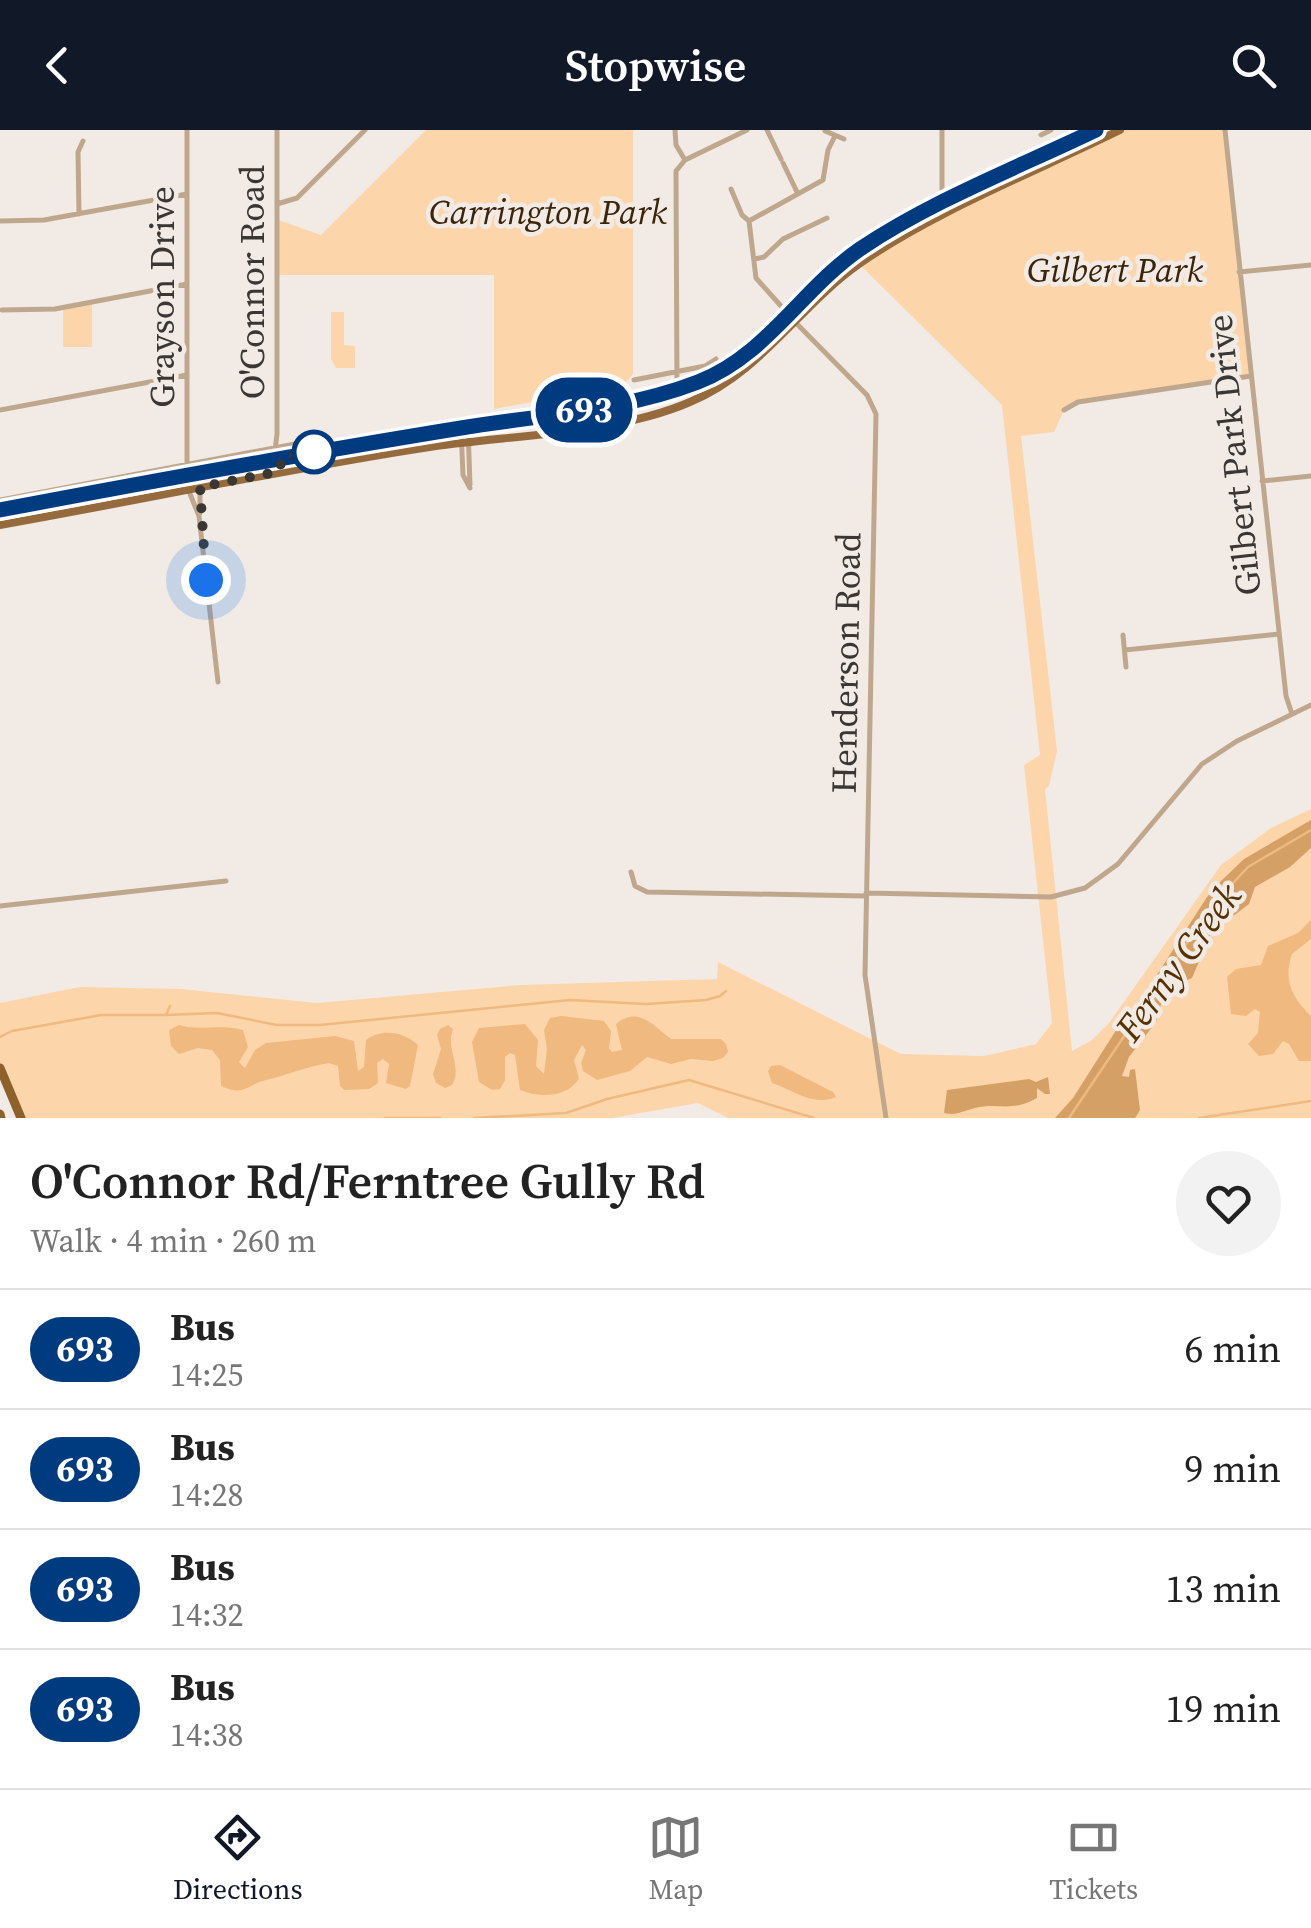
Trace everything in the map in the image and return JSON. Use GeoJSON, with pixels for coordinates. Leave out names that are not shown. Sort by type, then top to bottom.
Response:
{"type":"FeatureCollection","features":[{"type":"Feature","properties":{"kind":"highway"},"geometry":{"type":"LineString","coordinates":[[0,1068],[22,1118]]}},
{"type":"Feature","properties":{"kind":"main road"},"geometry":{"type":"LineString","coordinates":[[1096,130],[946,202],[857,251],[792,319],[744,371],[706,396],[680,407],[583,428],[277,472],[3,524],[1,505],[603,407],[677,389],[732,365],[792,319],[858,265],[951,213],[1120,130]]}},
{"type":"Feature","properties":{"kind":"main road"},"geometry":{"type":"LineString","coordinates":[[1047,154],[1052,164]]}},
{"type":"Feature","properties":{"kind":"main road"},"geometry":{"type":"LineString","coordinates":[[677,389],[680,407]]}},
{"type":"Feature","properties":{"kind":"main road"},"geometry":{"type":"LineString","coordinates":[[172,478],[200,487]]}},
{"type":"Feature","properties":{"kind":"street","name":"Grayson Drive"},"geometry":{"type":"LineString","coordinates":[[187,130],[187,465]]}},
{"type":"Feature","properties":{"kind":"street","name":"O'Connor Road"},"geometry":{"type":"LineString","coordinates":[[276,130],[277,472]]}},
{"type":"Feature","properties":{"kind":"street"},"geometry":{"type":"LineString","coordinates":[[276,202],[295,199],[365,130]]}},
{"type":"Feature","properties":{"kind":"street"},"geometry":{"type":"LineString","coordinates":[[675,130],[676,145],[685,160]]}},
{"type":"Feature","properties":{"kind":"street"},"geometry":{"type":"LineString","coordinates":[[677,389],[676,168],[747,130]]}},
{"type":"Feature","properties":{"kind":"street"},"geometry":{"type":"LineString","coordinates":[[767,130],[798,194]]}},
{"type":"Feature","properties":{"kind":"street"},"geometry":{"type":"LineString","coordinates":[[942,130],[942,191],[951,213]]}},
{"type":"Feature","properties":{"kind":"street"},"geometry":{"type":"LineString","coordinates":[[1042,135],[1051,130]]}},
{"type":"Feature","properties":{"kind":"street","name":"Gilbert Park Drive"},"geometry":{"type":"LineString","coordinates":[[1225,130],[1286,700],[1292,714]]}},
{"type":"Feature","properties":{"kind":"street"},"geometry":{"type":"LineString","coordinates":[[825,131],[844,138]]}},
{"type":"Feature","properties":{"kind":"street"},"geometry":{"type":"LineString","coordinates":[[749,221],[823,180],[828,150],[835,136]]}},
{"type":"Feature","properties":{"kind":"street"},"geometry":{"type":"LineString","coordinates":[[78,214],[78,152],[83,142]]}},
{"type":"Feature","properties":{"kind":"street","name":"Henderson Road"},"geometry":{"type":"LineString","coordinates":[[732,189],[742,215],[749,221],[757,281],[867,395],[876,414],[865,989],[886,1118]]}},
{"type":"Feature","properties":{"kind":"street"},"geometry":{"type":"LineString","coordinates":[[0,221],[44,220],[187,194]]}},
{"type":"Feature","properties":{"kind":"street"},"geometry":{"type":"LineString","coordinates":[[755,260],[763,258],[783,239],[827,218]]}},
{"type":"Feature","properties":{"kind":"street"},"geometry":{"type":"LineString","coordinates":[[1239,272],[1311,265]]}},
{"type":"Feature","properties":{"kind":"street"},"geometry":{"type":"LineString","coordinates":[[2,310],[55,309],[186,284]]}},
{"type":"Feature","properties":{"kind":"street"},"geometry":{"type":"LineString","coordinates":[[634,380],[704,366],[716,359]]}},
{"type":"Feature","properties":{"kind":"street"},"geometry":{"type":"LineString","coordinates":[[0,410],[187,375]]}},
{"type":"Feature","properties":{"kind":"street"},"geometry":{"type":"LineString","coordinates":[[1064,410],[1078,402],[1251,376]]}},
{"type":"Feature","properties":{"kind":"street"},"geometry":{"type":"LineString","coordinates":[[465,428],[463,476],[470,488],[465,442]]}},
{"type":"Feature","properties":{"kind":"street"},"geometry":{"type":"LineString","coordinates":[[1,505],[320,440]]}},
{"type":"Feature","properties":{"kind":"street"},"geometry":{"type":"LineString","coordinates":[[1262,482],[1311,476]]}},
{"type":"Feature","properties":{"kind":"street"},"geometry":{"type":"LineString","coordinates":[[200,487],[199,516],[218,682]]}},
{"type":"Feature","properties":{"kind":"street"},"geometry":{"type":"LineString","coordinates":[[188,489],[199,516]]}},
{"type":"Feature","properties":{"kind":"street"},"geometry":{"type":"LineString","coordinates":[[1125,650],[1279,634]]}},
{"type":"Feature","properties":{"kind":"street"},"geometry":{"type":"LineString","coordinates":[[1123,635],[1126,666]]}},
{"type":"Feature","properties":{"kind":"street"},"geometry":{"type":"LineString","coordinates":[[630,872],[635,886],[646,892],[1051,897],[1085,888],[1118,864],[1202,764],[1237,741],[1311,705]]}},
{"type":"Feature","properties":{"kind":"street"},"geometry":{"type":"LineString","coordinates":[[0,906],[226,881]]}},
{"type":"Feature","properties":{"kind":"green space","name":"Carrington Park"},"geometry":{"type":"Polygon","coordinates":[[[426,130],[633,130],[633,374],[623,385],[494,409],[494,275],[277,275],[276,219],[321,235],[426,130]]]}},
{"type":"Feature","properties":{"kind":"green space","name":"Gilbert Park"},"geometry":{"type":"Polygon","coordinates":[[[1120,130],[1225,130],[1251,376],[1078,402],[1064,410],[1054,432],[1021,436],[1057,751],[1045,789],[1072,1051],[1092,1040],[1109,1023],[1221,865],[1271,828],[1311,809],[1311,1118],[728,1118],[698,1103],[612,1118],[21,1118],[0,1068],[0,1003],[79,987],[181,989],[317,1003],[520,985],[717,979],[718,962],[901,1054],[984,1056],[1036,1044],[1052,1023],[1024,765],[1040,755],[1002,405],[859,264],[951,213],[1120,130]]]}},
{"type":"Feature","properties":{"kind":"green space"},"geometry":{"type":"Polygon","coordinates":[[[92,302],[92,347],[63,347],[63,308],[92,302]]]}},
{"type":"Feature","properties":{"kind":"green space"},"geometry":{"type":"Polygon","coordinates":[[[331,312],[344,312],[344,345],[355,346],[355,368],[336,368],[331,359],[331,312]]]}},
{"type":"Feature","properties":{"kind":"shaded area"},"geometry":{"type":"Polygon","coordinates":[[[1311,820],[1311,848],[1290,867],[1255,887],[1249,904],[1224,923],[1215,924],[1192,978],[1165,990],[1156,1022],[1129,1057],[1122,1076],[1129,1077],[1130,1070],[1135,1069],[1140,1110],[1135,1118],[1055,1118],[1073,1098],[1120,1024],[1135,1009],[1207,897],[1244,859],[1311,820]]]}},
{"type":"Feature","properties":{"kind":"shaded area"},"geometry":{"type":"Polygon","coordinates":[[[1311,920],[1311,939],[1292,954],[1288,972],[1294,995],[1311,1016],[1311,1061],[1299,1061],[1283,1041],[1273,1054],[1259,1056],[1248,1044],[1258,1033],[1260,1012],[1255,1009],[1246,1016],[1231,1014],[1227,977],[1236,969],[1261,965],[1268,946],[1298,933],[1311,920]]]}},
{"type":"Feature","properties":{"kind":"shaded area"},"geometry":{"type":"Polygon","coordinates":[[[631,1016],[645,1019],[671,1039],[721,1039],[728,1052],[713,1061],[691,1059],[671,1064],[647,1057],[630,1071],[597,1080],[583,1071],[581,1063],[586,1050],[582,1045],[574,1060],[579,1079],[567,1090],[544,1095],[520,1090],[515,1055],[510,1053],[505,1057],[505,1080],[500,1089],[492,1090],[479,1082],[472,1042],[479,1028],[525,1024],[538,1040],[536,1066],[544,1074],[544,1030],[550,1018],[604,1021],[611,1031],[612,1052],[622,1050],[616,1024],[631,1016]]]}},
{"type":"Feature","properties":{"kind":"shaded area"},"geometry":{"type":"Polygon","coordinates":[[[179,1025],[243,1030],[248,1047],[239,1062],[245,1068],[255,1050],[266,1043],[335,1036],[354,1041],[358,1071],[364,1067],[366,1040],[372,1036],[393,1033],[418,1045],[410,1086],[406,1089],[386,1083],[389,1064],[383,1059],[377,1063],[378,1083],[369,1089],[344,1090],[338,1066],[329,1063],[235,1090],[221,1086],[220,1060],[212,1050],[198,1048],[179,1054],[171,1046],[169,1030],[179,1025]]]}},
{"type":"Feature","properties":{"kind":"shaded area"},"geometry":{"type":"Polygon","coordinates":[[[448,1025],[453,1029],[451,1044],[456,1071],[452,1085],[445,1088],[436,1083],[433,1074],[441,1049],[437,1035],[448,1025]]]}},
{"type":"Feature","properties":{"kind":"shaded area"},"geometry":{"type":"Polygon","coordinates":[[[780,1065],[836,1097],[811,1099],[772,1083],[768,1071],[771,1066],[780,1065]]]}},
{"type":"Feature","properties":{"kind":"shaded area"},"geometry":{"type":"Polygon","coordinates":[[[1048,1077],[1050,1094],[1037,1088],[1037,1098],[1028,1102],[944,1113],[947,1090],[1029,1079],[1036,1082],[1048,1077]]]}},
{"type":"Feature","properties":{"kind":"waterway","name":"Ferny Creek"},"geometry":{"type":"LineString","coordinates":[[1069,1118],[1211,907],[1248,867],[1311,830]]}},
{"type":"Feature","properties":{"kind":"waterway"},"geometry":{"type":"LineString","coordinates":[[166,1015],[217,1013],[277,1025],[320,1025],[570,1000],[646,1004],[706,1000],[726,991]]}},
{"type":"Feature","properties":{"kind":"waterway"},"geometry":{"type":"LineString","coordinates":[[0,1037],[12,1031],[101,1015],[166,1015],[170,1006]]}},
{"type":"Feature","properties":{"kind":"waterway"},"geometry":{"type":"LineString","coordinates":[[474,1118],[566,1113],[689,1080],[814,1118]]}},
{"type":"Feature","properties":{"kind":"waterway"},"geometry":{"type":"LineString","coordinates":[[1199,1118],[1311,1101]]}},
{"type":"Feature","properties":{"kind":"waterway"},"geometry":{"type":"LineString","coordinates":[[385,1118],[440,1118]]}},
{"type":"Feature","properties":{"kind":"bus line","name":"693"},"geometry":{"type":"LineString","coordinates":[[0,510],[354,445],[603,407],[698,382],[760,344],[825,278],[864,247],[902,224],[1096,130]]}},
{"type":"Feature","properties":{"kind":"route"},"geometry":{"type":"LineString","coordinates":[[206,580],[200,487],[277,472],[284,457],[319,451],[314,452]]}}]}
